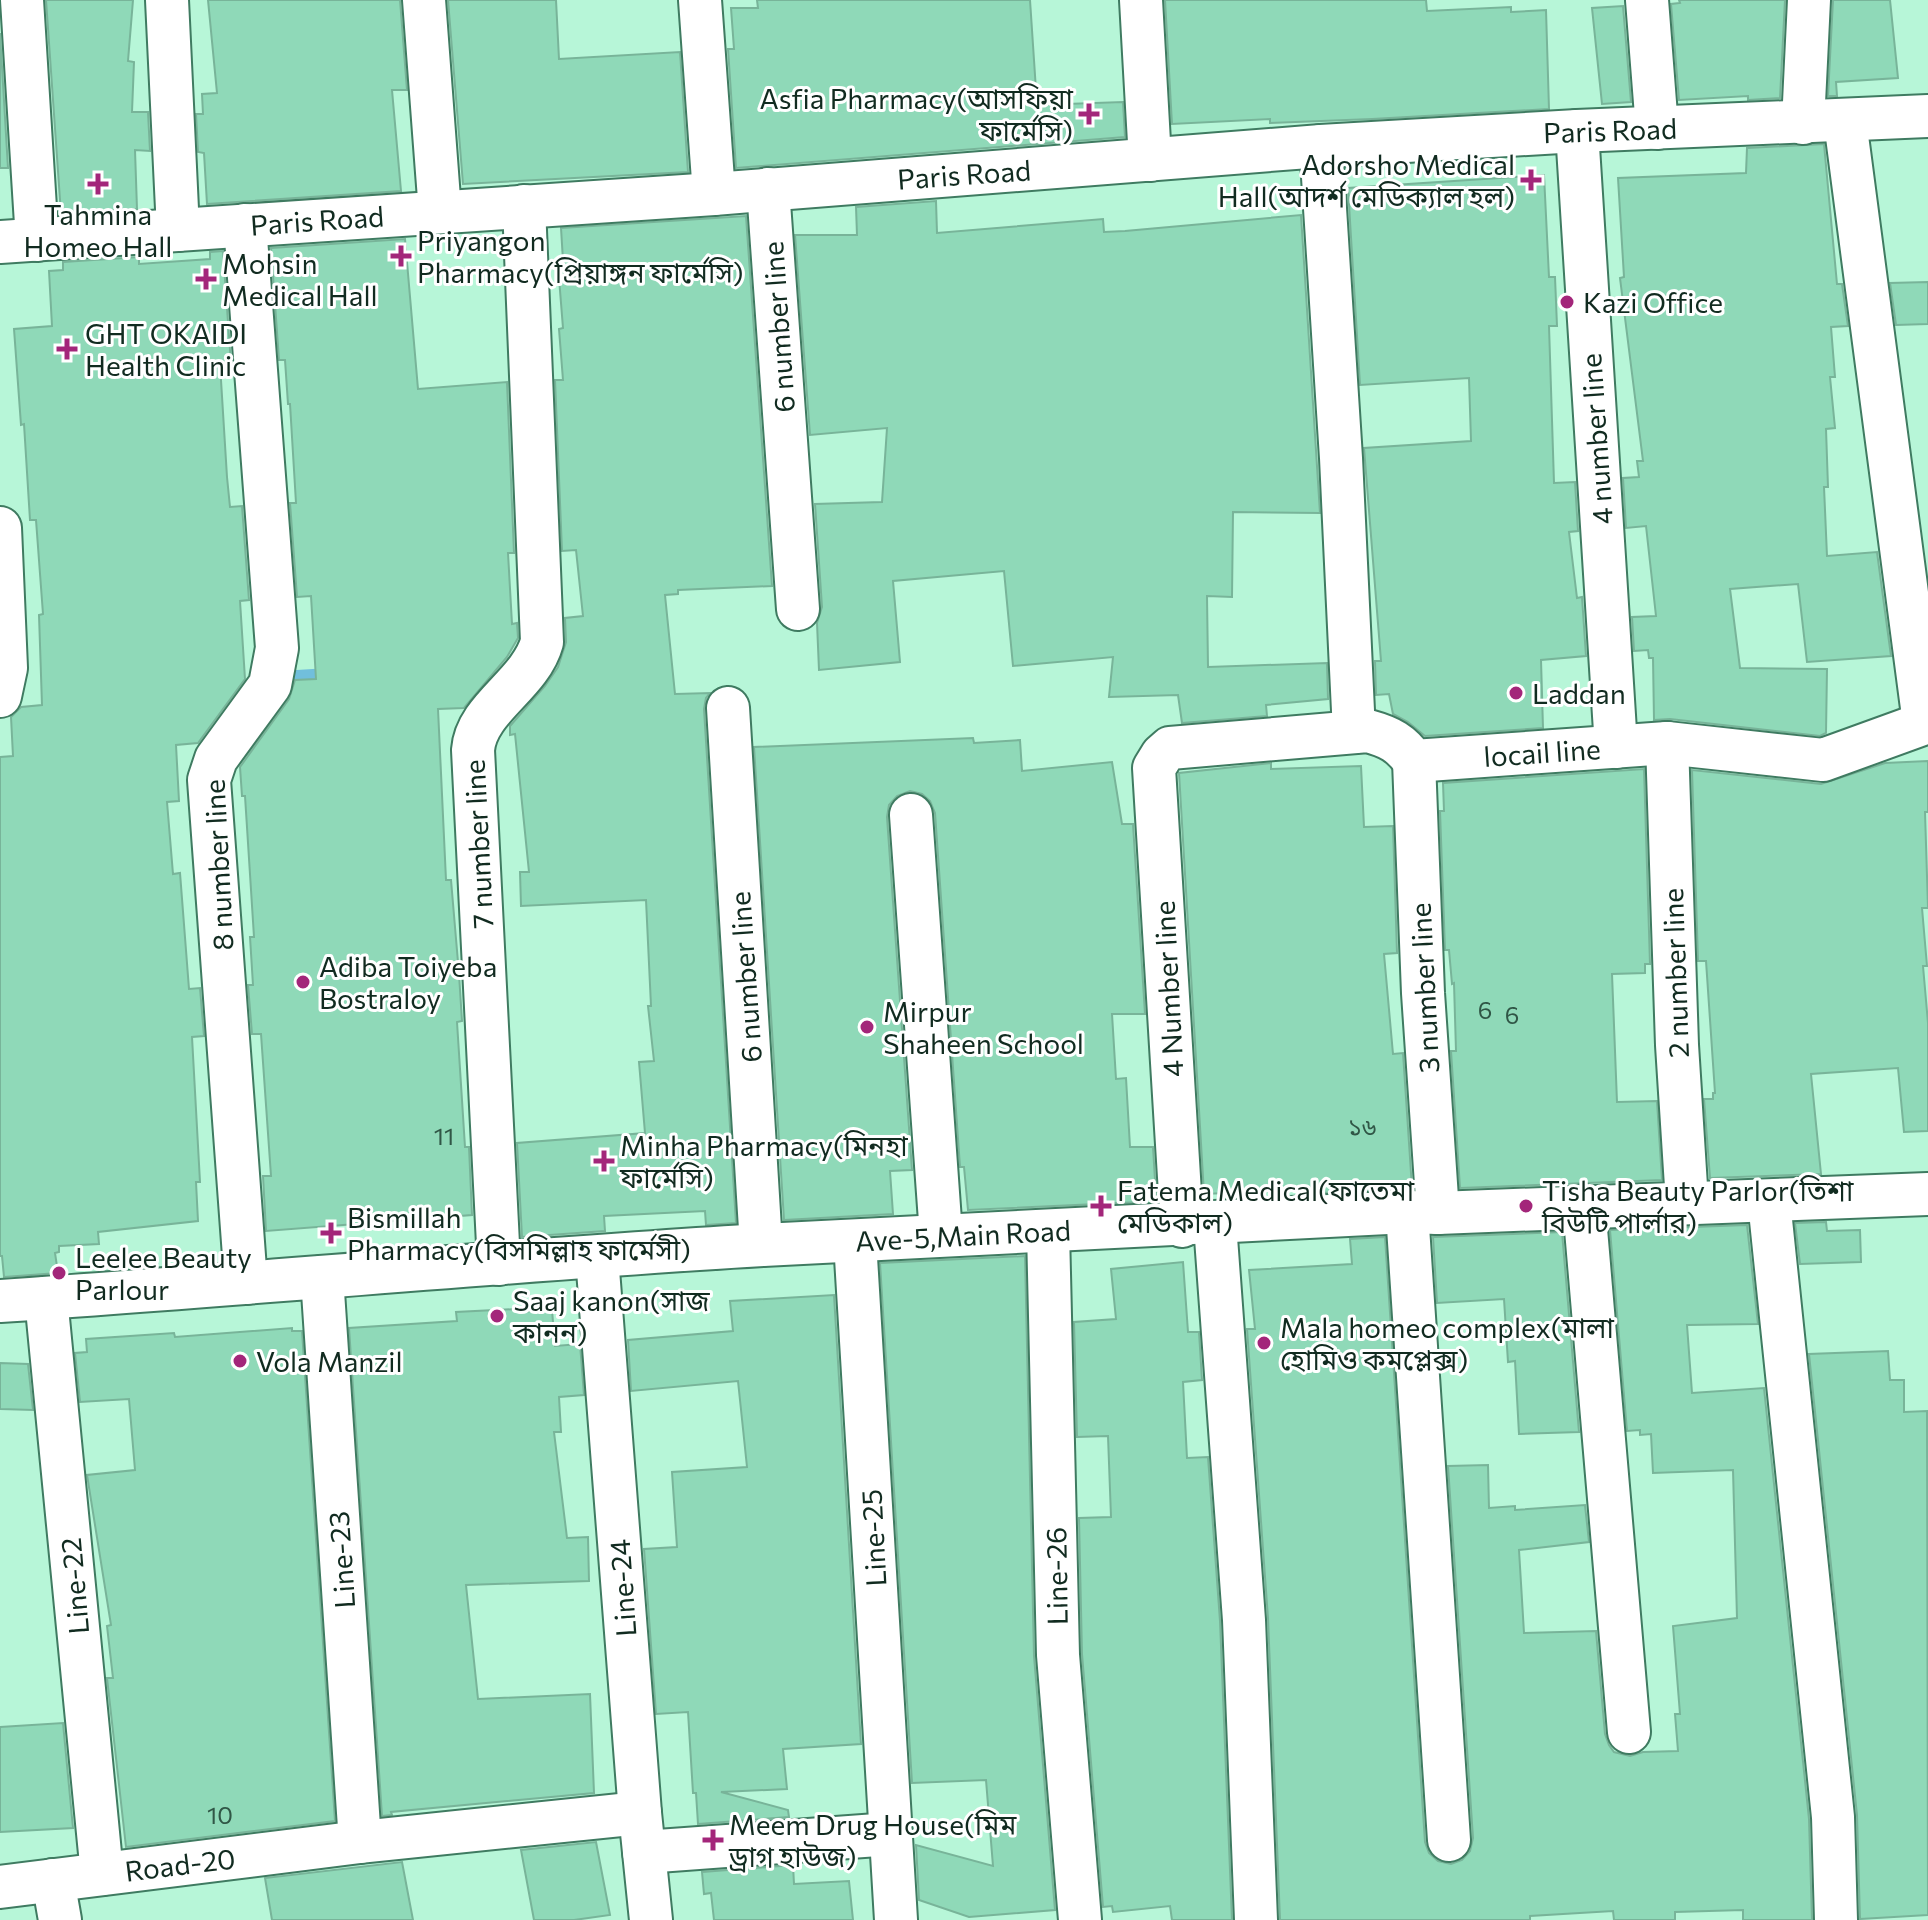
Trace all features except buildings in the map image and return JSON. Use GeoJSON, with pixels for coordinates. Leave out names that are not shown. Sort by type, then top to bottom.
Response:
{"type":"FeatureCollection","features":[{"type":"Feature","properties":{"kind":"street"},"geometry":{"type":"LineString","coordinates":[[18,241],[22,0]]}},
{"type":"Feature","properties":{"kind":"street"},"geometry":{"type":"LineString","coordinates":[[167,0],[178,230]]}},
{"type":"Feature","properties":{"kind":"street"},"geometry":{"type":"LineString","coordinates":[[424,0],[440,212]]}},
{"type":"Feature","properties":{"kind":"street"},"geometry":{"type":"LineString","coordinates":[[700,0],[714,194]]}},
{"type":"Feature","properties":{"kind":"street"},"geometry":{"type":"LineString","coordinates":[[1141,0],[1150,160]]}},
{"type":"Feature","properties":{"kind":"street"},"geometry":{"type":"LineString","coordinates":[[1647,0],[1657,128]]}},
{"type":"Feature","properties":{"kind":"street"},"geometry":{"type":"LineString","coordinates":[[1803,123],[1809,0]]}},
{"type":"Feature","properties":{"kind":"street","name":"Paris Road"},"geometry":{"type":"LineString","coordinates":[[18,241],[714,194],[1321,146],[1928,116]]}},
{"type":"Feature","properties":{"kind":"street"},"geometry":{"type":"LineString","coordinates":[[1845,121],[1926,722]]}},
{"type":"Feature","properties":{"kind":"street","name":"4 number line"},"geometry":{"type":"LineString","coordinates":[[1577,131],[1616,747]]}},
{"type":"Feature","properties":{"kind":"street"},"geometry":{"type":"LineString","coordinates":[[1321,146],[1341,458],[1354,732],[1368,731],[1389,737],[1403,747],[1414,761]]}},
{"type":"Feature","properties":{"kind":"street","name":"6 number line"},"geometry":{"type":"LineString","coordinates":[[768,189],[798,609]]}},
{"type":"Feature","properties":{"kind":"street","name":"7 number line"},"geometry":{"type":"LineString","coordinates":[[499,1264],[473,750],[474,735],[528,672],[542,642],[524,206]]}},
{"type":"Feature","properties":{"kind":"street","name":"8 number line"},"geometry":{"type":"LineString","coordinates":[[245,225],[277,648],[270,685],[216,759],[209,780],[246,1283]]}},
{"type":"Feature","properties":{"kind":"street"},"geometry":{"type":"LineString","coordinates":[[0,528],[6,668],[0,696]]}},
{"type":"Feature","properties":{"kind":"street","name":"6 number line"},"geometry":{"type":"LineString","coordinates":[[728,708],[761,1245]]}},
{"type":"Feature","properties":{"kind":"street","name":"locail line"},"geometry":{"type":"LineString","coordinates":[[1414,761],[1667,743],[1823,760],[1926,722]]}},
{"type":"Feature","properties":{"kind":"street","name":"4 Number line"},"geometry":{"type":"LineString","coordinates":[[1256,1920],[1244,1620],[1199,1225],[1154,768],[1170,748],[1354,732]]}},
{"type":"Feature","properties":{"kind":"street","name":"2 number line"},"geometry":{"type":"LineString","coordinates":[[1667,743],[1677,1045],[1687,1202]]}},
{"type":"Feature","properties":{"kind":"street","name":"3 number line"},"geometry":{"type":"LineString","coordinates":[[1414,761],[1423,993],[1423,1213],[1449,1840]]}},
{"type":"Feature","properties":{"kind":"street"},"geometry":{"type":"LineString","coordinates":[[911,815],[941,1235]]}},
{"type":"Feature","properties":{"kind":"street","name":"Ave-5,Main Road"},"geometry":{"type":"LineString","coordinates":[[0,1301],[761,1245],[941,1235],[1928,1194]]}},
{"type":"Feature","properties":{"kind":"street"},"geometry":{"type":"LineString","coordinates":[[1769,1201],[1833,1817],[1836,1920]]}},
{"type":"Feature","properties":{"kind":"street"},"geometry":{"type":"LineString","coordinates":[[1584,1206],[1629,1732]]}},
{"type":"Feature","properties":{"kind":"street","name":"Line-26"},"geometry":{"type":"LineString","coordinates":[[1048,1231],[1058,1655],[1080,1920]]}},
{"type":"Feature","properties":{"kind":"street","name":"Line-25"},"geometry":{"type":"LineString","coordinates":[[855,1241],[896,1920]]}},
{"type":"Feature","properties":{"kind":"street","name":"Line-24"},"geometry":{"type":"LineString","coordinates":[[597,1257],[651,1920]]}},
{"type":"Feature","properties":{"kind":"street","name":"Line-23"},"geometry":{"type":"LineString","coordinates":[[322,1277],[360,1842]]}},
{"type":"Feature","properties":{"kind":"street","name":"Line-22"},"geometry":{"type":"LineString","coordinates":[[46,1298],[102,1874]]}},
{"type":"Feature","properties":{"kind":"street"},"geometry":{"type":"LineString","coordinates":[[642,1833],[891,1834]]}},
{"type":"Feature","properties":{"kind":"street","name":"Road-20"},"geometry":{"type":"LineString","coordinates":[[0,1887],[57,1900],[102,1874],[360,1842],[642,1833]]}},
{"type":"Feature","properties":{"kind":"street"},"geometry":{"type":"LineString","coordinates":[[0,1880],[0,1887]]}},
{"type":"Feature","properties":{"kind":"waterway"},"geometry":{"type":"LineString","coordinates":[[281,681],[297,676],[329,674]]}},
{"type":"Feature","properties":{"kind":"place","name":"Asfia Pharmacy(আসফিয়া ফার্মেসি)"},"geometry":{"type":"Point","coordinates":[1089,114]}},
{"type":"Feature","properties":{"kind":"place","name":"Adorsho Medical Hall(আদর্শ মেডিক্যাল হল)"},"geometry":{"type":"Point","coordinates":[1531,180]}},
{"type":"Feature","properties":{"kind":"place","name":"Tahmina Homeo Hall"},"geometry":{"type":"Point","coordinates":[98,184]}},
{"type":"Feature","properties":{"kind":"place","name":"Priyangon Pharmacy(প্রিয়াঙ্গন ফার্মেসি)"},"geometry":{"type":"Point","coordinates":[401,256]}},
{"type":"Feature","properties":{"kind":"place","name":"Mohsin Medical Hall"},"geometry":{"type":"Point","coordinates":[206,279]}},
{"type":"Feature","properties":{"kind":"place","name":"Kazi Office"},"geometry":{"type":"Point","coordinates":[1567,302]}},
{"type":"Feature","properties":{"kind":"place","name":"GHT OKAIDI Health Clinic"},"geometry":{"type":"Point","coordinates":[67,349]}},
{"type":"Feature","properties":{"kind":"place","name":"Laddan"},"geometry":{"type":"Point","coordinates":[1516,693]}},
{"type":"Feature","properties":{"kind":"place","name":"Adiba Toiyeba Bostraloy"},"geometry":{"type":"Point","coordinates":[303,982]}},
{"type":"Feature","properties":{"kind":"place","name":"Mirpur Shaheen School"},"geometry":{"type":"Point","coordinates":[867,1027]}},
{"type":"Feature","properties":{"kind":"place","name":"Minha Pharmacy(মিনহা ফার্মেসি)"},"geometry":{"type":"Point","coordinates":[604,1161]}},
{"type":"Feature","properties":{"kind":"place","name":"Fatema Medical(ফাতেমা মেডিকাল)"},"geometry":{"type":"Point","coordinates":[1101,1206]}},
{"type":"Feature","properties":{"kind":"place","name":"Tisha Beauty Parlor(তিশা বিউটি পার্লার)"},"geometry":{"type":"Point","coordinates":[1526,1206]}},
{"type":"Feature","properties":{"kind":"place","name":"Bismillah Pharmacy(বিসমিল্লাহ ফার্মেসী)"},"geometry":{"type":"Point","coordinates":[331,1233]}},
{"type":"Feature","properties":{"kind":"place","name":"Leelee Beauty Parlour"},"geometry":{"type":"Point","coordinates":[59,1273]}},
{"type":"Feature","properties":{"kind":"place","name":"Saaj kanon(সাজ কানন)"},"geometry":{"type":"Point","coordinates":[497,1316]}},
{"type":"Feature","properties":{"kind":"place","name":"Mala homeo complex(মালা হোমিও কমপ্লেক্স)"},"geometry":{"type":"Point","coordinates":[1264,1343]}},
{"type":"Feature","properties":{"kind":"place","name":"Vola Manzil"},"geometry":{"type":"Point","coordinates":[240,1361]}},
{"type":"Feature","properties":{"kind":"place","name":"Meem Drug House(মিম ড্রাগ হাউজ)"},"geometry":{"type":"Point","coordinates":[713,1840]}}]}
